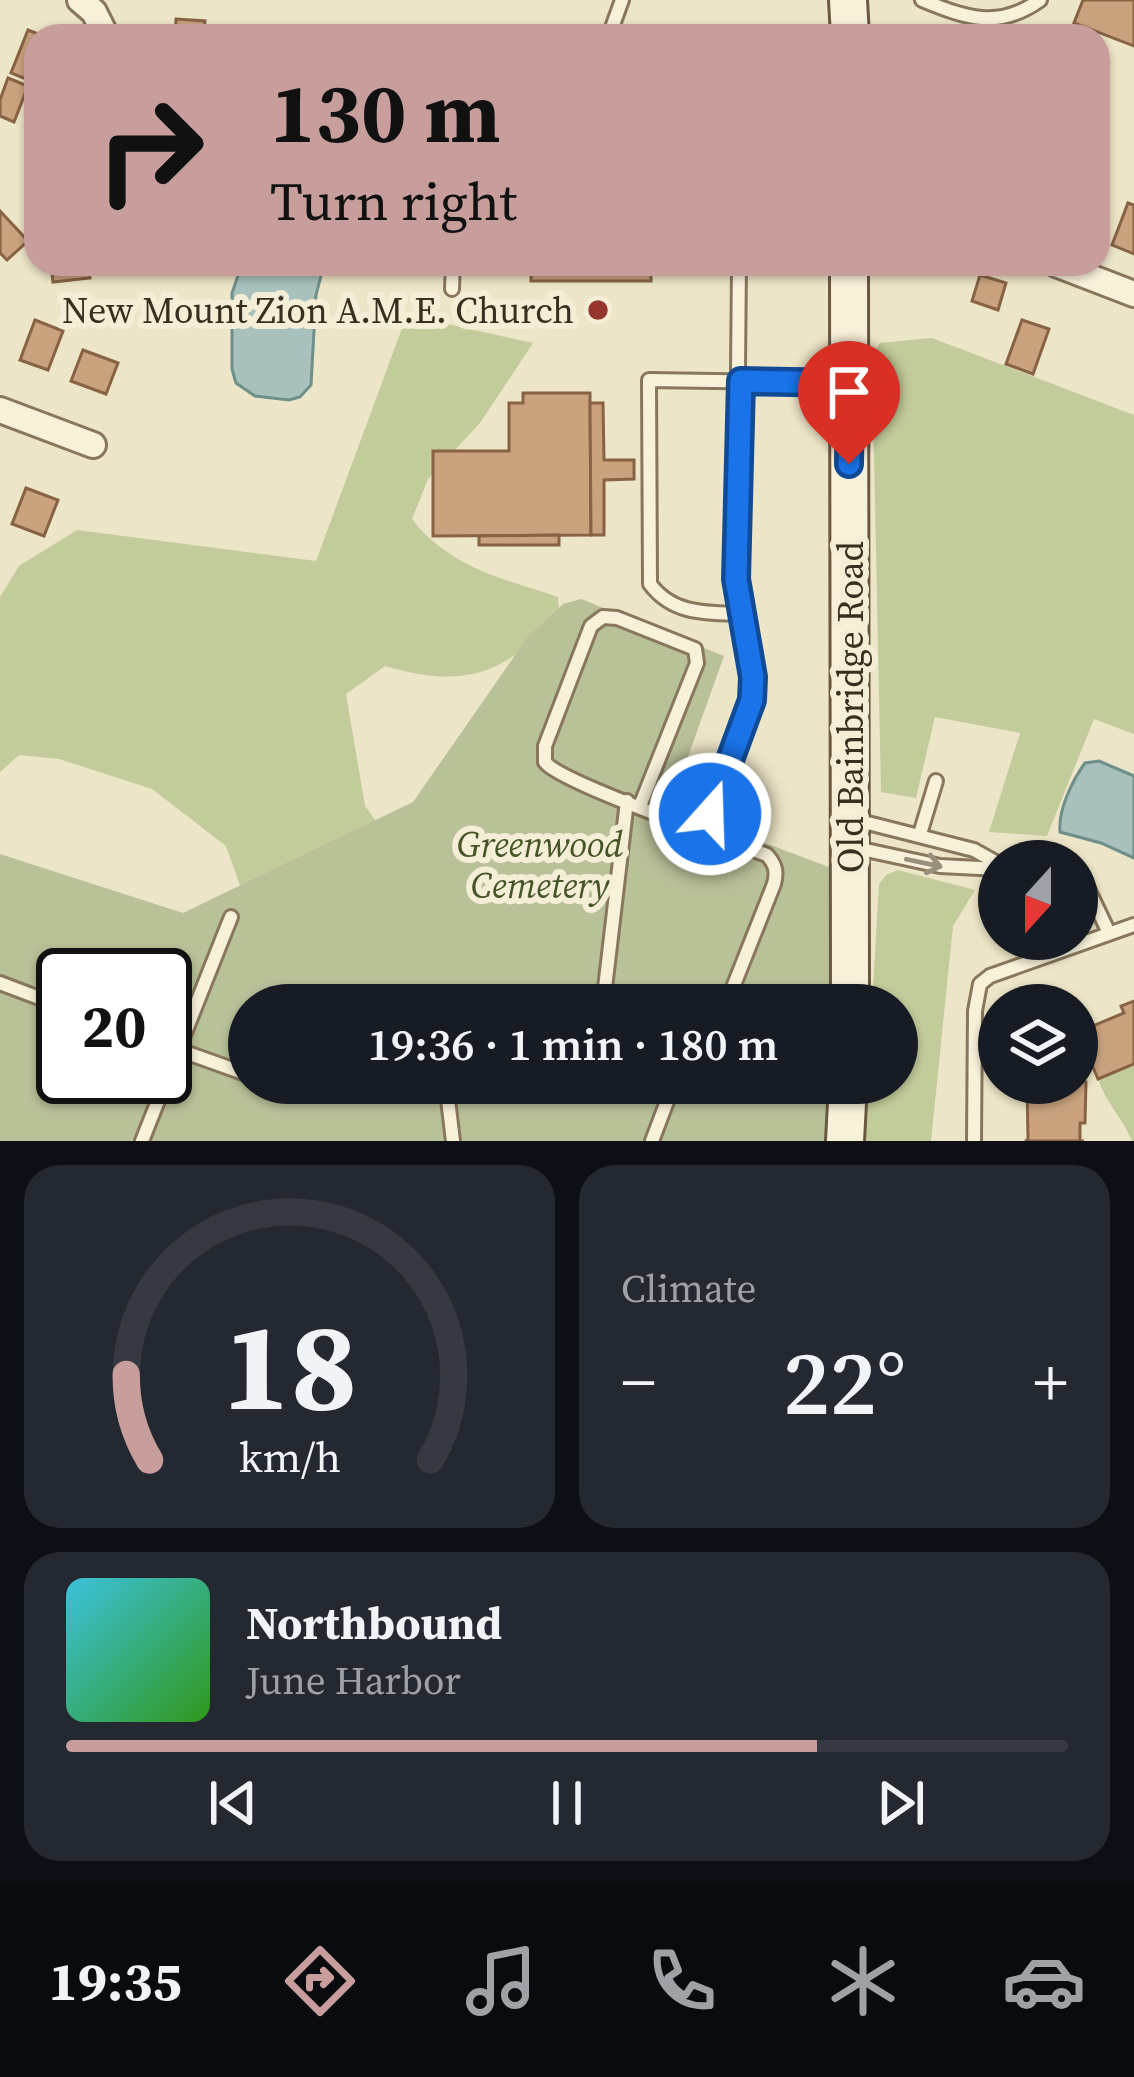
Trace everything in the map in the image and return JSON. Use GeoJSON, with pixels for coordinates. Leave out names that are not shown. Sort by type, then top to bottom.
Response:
{"type":"FeatureCollection","features":[{"type":"Feature","properties":{"kind":"main road","name":"Old Bainbridge Road"},"geometry":{"type":"LineString","coordinates":[[849,276],[850,984]]}},
{"type":"Feature","properties":{"kind":"main road"},"geometry":{"type":"LineString","coordinates":[[839,1104],[845,1141]]}},
{"type":"Feature","properties":{"kind":"street"},"geometry":{"type":"LineString","coordinates":[[1087,276],[1134,294]]}},
{"type":"Feature","properties":{"kind":"street"},"geometry":{"type":"LineString","coordinates":[[0,410],[93,445]]}},
{"type":"Feature","properties":{"kind":"lane"},"geometry":{"type":"LineString","coordinates":[[926,1],[967,18],[990,21],[1040,0]]}},
{"type":"Feature","properties":{"kind":"lane"},"geometry":{"type":"LineString","coordinates":[[452,276],[452,289]]}},
{"type":"Feature","properties":{"kind":"lane"},"geometry":{"type":"LineString","coordinates":[[710,814],[752,700],[753,677],[736,579],[739,276]]}},
{"type":"Feature","properties":{"kind":"lane"},"geometry":{"type":"LineString","coordinates":[[742,614],[699,613],[659,597],[650,584],[649,380],[850,383]]}},
{"type":"Feature","properties":{"kind":"lane"},"geometry":{"type":"LineString","coordinates":[[606,984],[634,804],[697,663],[695,650],[617,618],[602,617],[591,626],[545,746],[544,762],[554,773],[634,804],[767,855],[773,861],[774,884],[734,984]]}},
{"type":"Feature","properties":{"kind":"lane"},"geometry":{"type":"LineString","coordinates":[[920,833],[936,781]]}},
{"type":"Feature","properties":{"kind":"lane"},"geometry":{"type":"LineString","coordinates":[[851,833],[920,833],[978,853]]}},
{"type":"Feature","properties":{"kind":"lane"},"geometry":{"type":"LineString","coordinates":[[851,833],[940,866],[978,866]]}},
{"type":"Feature","properties":{"kind":"lane"},"geometry":{"type":"LineString","coordinates":[[1098,910],[1109,933]]}},
{"type":"Feature","properties":{"kind":"lane"},"geometry":{"type":"LineString","coordinates":[[192,1004],[231,917]]}},
{"type":"Feature","properties":{"kind":"lane"},"geometry":{"type":"LineString","coordinates":[[974,1141],[975,1011],[980,984],[990,976],[1134,925]]}},
{"type":"Feature","properties":{"kind":"lane"},"geometry":{"type":"LineString","coordinates":[[0,983],[36,997]]}},
{"type":"Feature","properties":{"kind":"lane"},"geometry":{"type":"LineString","coordinates":[[192,1055],[228,1068]]}},
{"type":"Feature","properties":{"kind":"lane"},"geometry":{"type":"LineString","coordinates":[[142,1141],[154,1104]]}},
{"type":"Feature","properties":{"kind":"lane"},"geometry":{"type":"LineString","coordinates":[[449,1104],[453,1141]]}},
{"type":"Feature","properties":{"kind":"lane"},"geometry":{"type":"LineString","coordinates":[[652,1141],[666,1104]]}},
{"type":"Feature","properties":{"kind":"green space"},"geometry":{"type":"Polygon","coordinates":[[[407,315],[533,343],[480,423],[428,479],[412,519],[460,560],[558,597],[559,612],[521,651],[482,672],[438,676],[385,666],[346,694],[365,806],[384,832],[247,905],[226,846],[152,789],[59,759],[19,755],[0,772],[0,597],[19,566],[77,530],[316,561],[407,315]]]}},
{"type":"Feature","properties":{"kind":"green space"},"geometry":{"type":"Polygon","coordinates":[[[932,338],[1134,415],[1134,734],[1094,719],[1047,836],[989,832],[1020,733],[935,717],[916,798],[881,792],[872,356],[880,343],[932,338]]]}},
{"type":"Feature","properties":{"kind":"green space","name":"Greenwood Cemetery"},"geometry":{"type":"Polygon","coordinates":[[[581,599],[724,656],[670,807],[834,869],[835,984],[228,984],[228,1104],[831,1104],[828,1141],[0,1141],[0,854],[183,913],[413,802],[527,638],[563,604],[581,599]]]}},
{"type":"Feature","properties":{"kind":"green space"},"geometry":{"type":"Polygon","coordinates":[[[898,870],[975,890],[953,926],[931,1141],[864,1141],[867,1104],[918,1104],[918,984],[873,984],[879,884],[898,870]]]}},
{"type":"Feature","properties":{"kind":"green space"},"geometry":{"type":"Polygon","coordinates":[[[1134,1064],[1134,1141],[1105,1095],[1098,1079],[1134,1064]]]}},
{"type":"Feature","properties":{"kind":"water"},"geometry":{"type":"Polygon","coordinates":[[[238,276],[321,276],[311,385],[300,397],[255,396],[236,383],[232,293],[238,276]]]}},
{"type":"Feature","properties":{"kind":"water"},"geometry":{"type":"Polygon","coordinates":[[[1099,761],[1134,776],[1134,858],[1098,840],[1060,832],[1064,805],[1085,763],[1099,761]]]}},
{"type":"Feature","properties":{"kind":"building"},"geometry":{"type":"Polygon","coordinates":[[[1083,0],[1134,0],[1134,46],[1110,37],[1110,24],[1074,23],[1083,0]]]}},
{"type":"Feature","properties":{"kind":"building"},"geometry":{"type":"Polygon","coordinates":[[[176,19],[205,21],[205,24],[176,24],[176,19]]]}},
{"type":"Feature","properties":{"kind":"building"},"geometry":{"type":"Polygon","coordinates":[[[24,40],[24,78],[11,73],[24,40]]]}},
{"type":"Feature","properties":{"kind":"building"},"geometry":{"type":"Polygon","coordinates":[[[8,78],[24,84],[14,122],[0,116],[8,78]]]}},
{"type":"Feature","properties":{"kind":"building"},"geometry":{"type":"Polygon","coordinates":[[[1128,203],[1134,205],[1134,254],[1112,245],[1128,203]]]}},
{"type":"Feature","properties":{"kind":"building"},"geometry":{"type":"Polygon","coordinates":[[[0,211],[24,237],[24,245],[7,260],[0,253],[0,211]]]}},
{"type":"Feature","properties":{"kind":"building"},"geometry":{"type":"Polygon","coordinates":[[[52,276],[90,278],[53,282],[52,276]]]}},
{"type":"Feature","properties":{"kind":"building"},"geometry":{"type":"Polygon","coordinates":[[[531,276],[651,276],[651,281],[531,281],[531,276]]]}},
{"type":"Feature","properties":{"kind":"building"},"geometry":{"type":"Polygon","coordinates":[[[980,276],[1006,283],[998,310],[972,301],[980,276]]]}},
{"type":"Feature","properties":{"kind":"building"},"geometry":{"type":"Polygon","coordinates":[[[35,320],[63,331],[48,370],[20,360],[35,320]]]}},
{"type":"Feature","properties":{"kind":"building"},"geometry":{"type":"Polygon","coordinates":[[[1022,320],[1049,329],[1033,374],[1006,364],[1022,320]]]}},
{"type":"Feature","properties":{"kind":"building"},"geometry":{"type":"Polygon","coordinates":[[[83,350],[118,363],[106,394],[71,381],[83,350]]]}},
{"type":"Feature","properties":{"kind":"building"},"geometry":{"type":"Polygon","coordinates":[[[523,393],[590,393],[591,535],[433,536],[433,451],[509,451],[509,403],[523,403],[523,393]]]}},
{"type":"Feature","properties":{"kind":"building"},"geometry":{"type":"Polygon","coordinates":[[[590,403],[603,403],[604,460],[634,460],[634,479],[604,480],[604,535],[591,535],[590,403]]]}},
{"type":"Feature","properties":{"kind":"building"},"geometry":{"type":"Polygon","coordinates":[[[26,488],[58,500],[44,536],[12,524],[26,488]]]}},
{"type":"Feature","properties":{"kind":"building"},"geometry":{"type":"Polygon","coordinates":[[[559,535],[559,545],[479,545],[479,536],[559,535]]]}},
{"type":"Feature","properties":{"kind":"building"},"geometry":{"type":"Polygon","coordinates":[[[1134,1001],[1134,1064],[1098,1079],[1098,1024],[1124,1013],[1121,1006],[1134,1001]]]}},
{"type":"Feature","properties":{"kind":"building"},"geometry":{"type":"Polygon","coordinates":[[[1027,1104],[1085,1104],[1080,1141],[1028,1140],[1027,1104]]]}},
{"type":"Feature","properties":{"kind":"place","name":"New Mount Zion A.M.E. Church"},"geometry":{"type":"Point","coordinates":[598,310]}},
{"type":"Feature","properties":{"kind":"route"},"geometry":{"type":"LineString","coordinates":[[710,814],[752,700],[753,677],[736,579],[741,381],[850,383],[849,464]]}}]}
